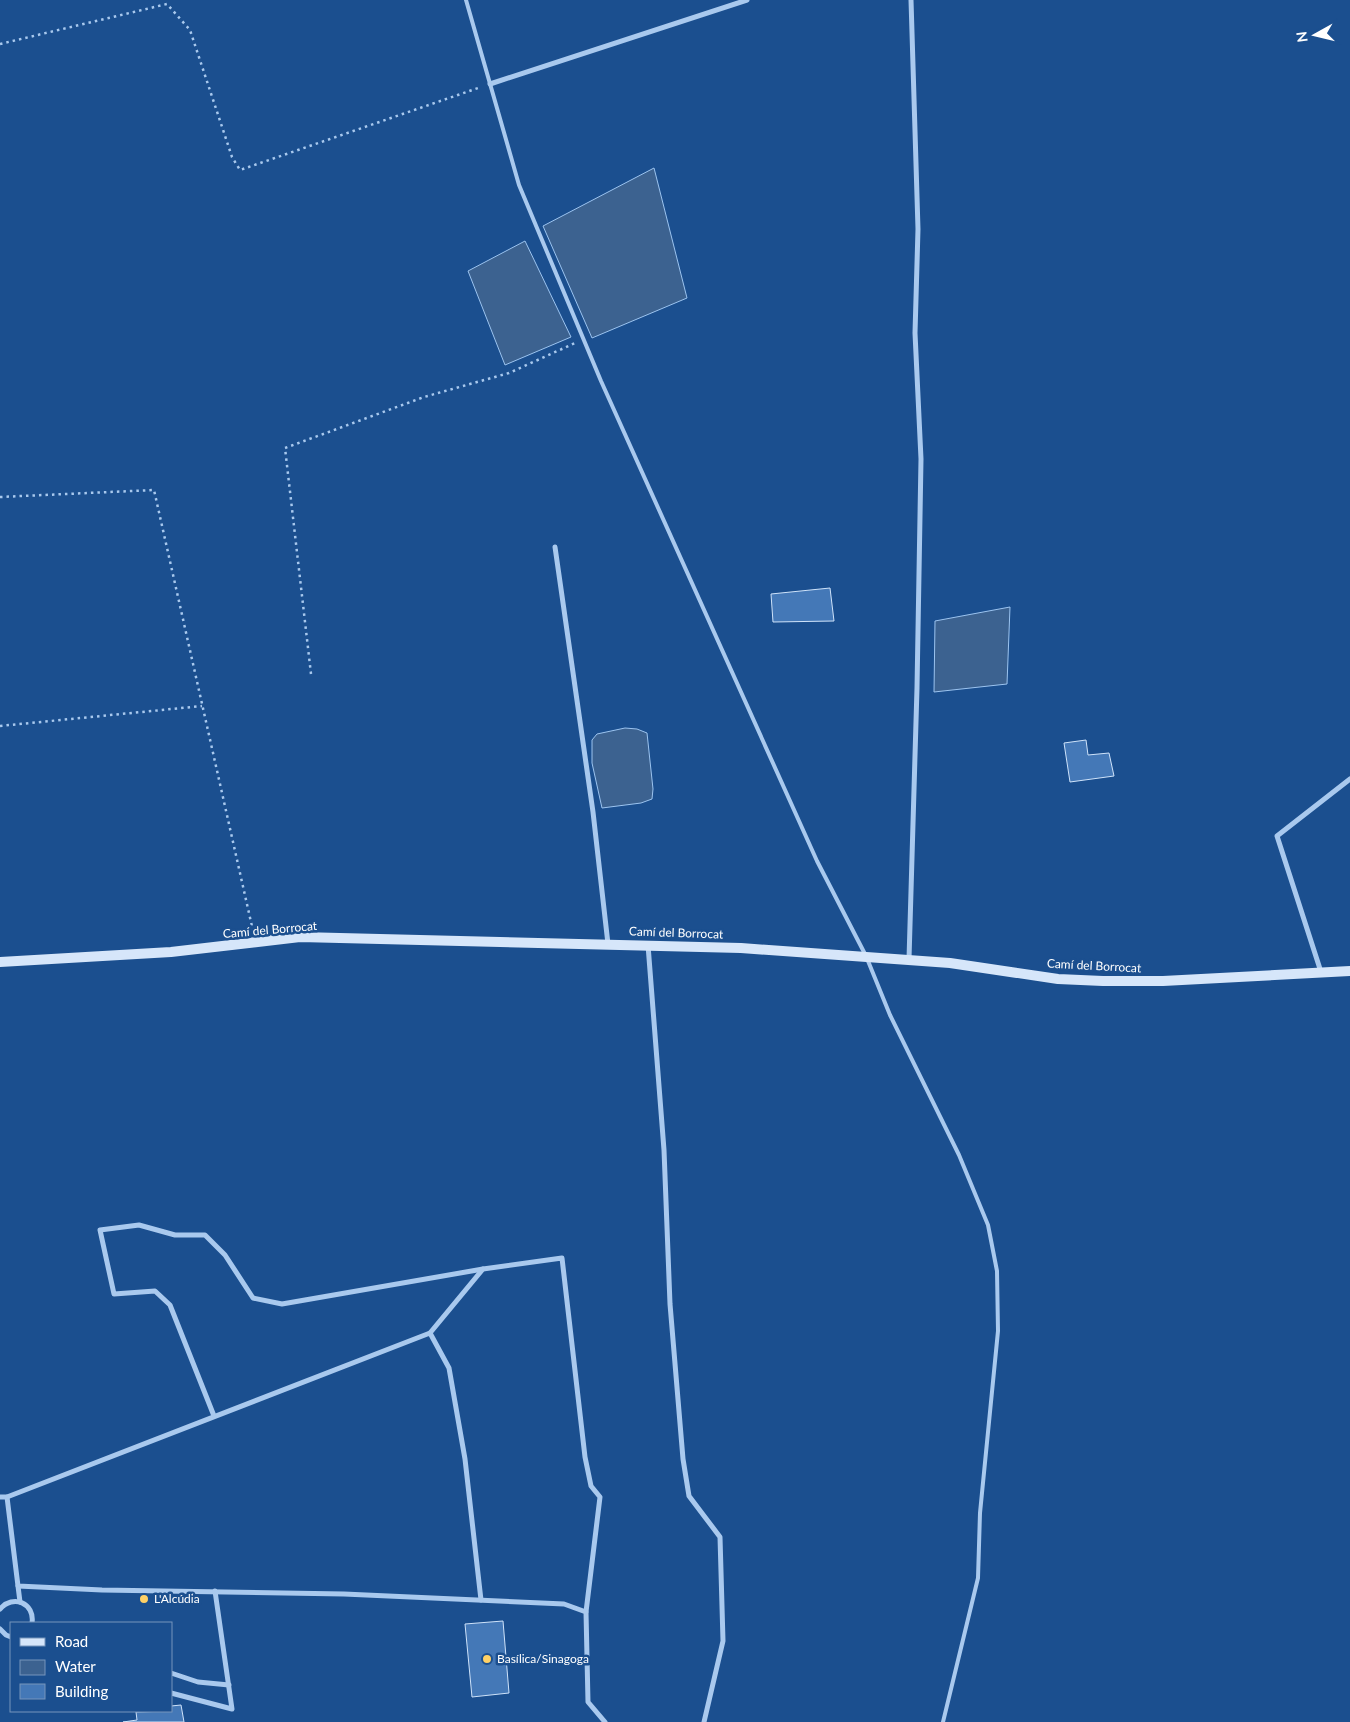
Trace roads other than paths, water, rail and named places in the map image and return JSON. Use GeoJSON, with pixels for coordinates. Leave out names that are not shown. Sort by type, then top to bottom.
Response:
{"type":"FeatureCollection","features":[{"type":"Feature","properties":{"kind":"street"},"geometry":{"type":"LineString","coordinates":[[490,84],[747,0]]}},
{"type":"Feature","properties":{"kind":"street"},"geometry":{"type":"LineString","coordinates":[[909,959],[918,688],[921,459],[915,333],[918,229],[911,0]]}},
{"type":"Feature","properties":{"kind":"street"},"geometry":{"type":"LineString","coordinates":[[555,546],[593,812],[608,944]]}},
{"type":"Feature","properties":{"kind":"street"},"geometry":{"type":"LineString","coordinates":[[1321,972],[1277,836],[1350,779]]}},
{"type":"Feature","properties":{"kind":"street","name":"Camí del Borrocat"},"geometry":{"type":"LineString","coordinates":[[0,962],[171,952],[300,937],[741,948],[950,963],[1058,979],[1163,981],[1350,971]]}},
{"type":"Feature","properties":{"kind":"street"},"geometry":{"type":"LineString","coordinates":[[648,945],[664,1150],[670,1304],[683,1459],[689,1496],[720,1537],[723,1641],[704,1722]]}},
{"type":"Feature","properties":{"kind":"street"},"geometry":{"type":"LineString","coordinates":[[214,1416],[170,1305],[155,1291],[114,1294],[100,1230],[140,1224],[175,1235],[206,1235],[225,1254],[253,1298],[282,1304],[483,1269],[562,1258],[585,1457],[591,1486],[600,1497],[586,1612],[588,1702],[605,1722]]}},
{"type":"Feature","properties":{"kind":"street"},"geometry":{"type":"LineString","coordinates":[[0,1497],[7,1497],[430,1333],[483,1269]]}},
{"type":"Feature","properties":{"kind":"street"},"geometry":{"type":"LineString","coordinates":[[430,1333],[450,1368],[465,1458],[481,1600]]}},
{"type":"Feature","properties":{"kind":"street"},"geometry":{"type":"LineString","coordinates":[[7,1497],[20,1602]]}},
{"type":"Feature","properties":{"kind":"street"},"geometry":{"type":"LineString","coordinates":[[18,1586],[102,1590],[344,1594],[481,1600],[564,1604],[586,1612]]}},
{"type":"Feature","properties":{"kind":"street"},"geometry":{"type":"LineString","coordinates":[[172,1693],[232,1709],[215,1591]]}},
{"type":"Feature","properties":{"kind":"street"},"geometry":{"type":"LineString","coordinates":[[0,1609],[9,1602],[20,1602],[30,1609],[33,1615],[32,1622]]}},
{"type":"Feature","properties":{"kind":"street"},"geometry":{"type":"LineString","coordinates":[[0,1629],[10,1637]]}},
{"type":"Feature","properties":{"kind":"street"},"geometry":{"type":"LineString","coordinates":[[172,1673],[198,1682],[229,1685]]}},
{"type":"Feature","properties":{"kind":"lane"},"geometry":{"type":"LineString","coordinates":[[466,0],[519,185],[605,390],[818,861],[866,956],[890,1015],[959,1155],[988,1226],[997,1271],[998,1330],[980,1513],[978,1578],[943,1722]]}},
{"type":"Feature","properties":{"kind":"water"},"geometry":{"type":"Polygon","coordinates":[[[654,168],[687,298],[592,338],[543,226],[654,168]]]}},
{"type":"Feature","properties":{"kind":"water"},"geometry":{"type":"Polygon","coordinates":[[[525,241],[571,337],[505,365],[468,271],[525,241]]]}},
{"type":"Feature","properties":{"kind":"water"},"geometry":{"type":"Polygon","coordinates":[[[1010,607],[1007,684],[934,692],[935,621],[1010,607]]]}},
{"type":"Feature","properties":{"kind":"water"},"geometry":{"type":"Polygon","coordinates":[[[625,728],[637,729],[647,733],[653,789],[652,799],[641,803],[602,808],[592,763],[592,740],[597,734],[625,728]]]}},
{"type":"Feature","properties":{"kind":"place","name":"L'Alcúdia"},"geometry":{"type":"Point","coordinates":[144,1599]}},
{"type":"Feature","properties":{"kind":"place","name":"Basílica/Sinagoga"},"geometry":{"type":"Point","coordinates":[487,1659]}}]}
